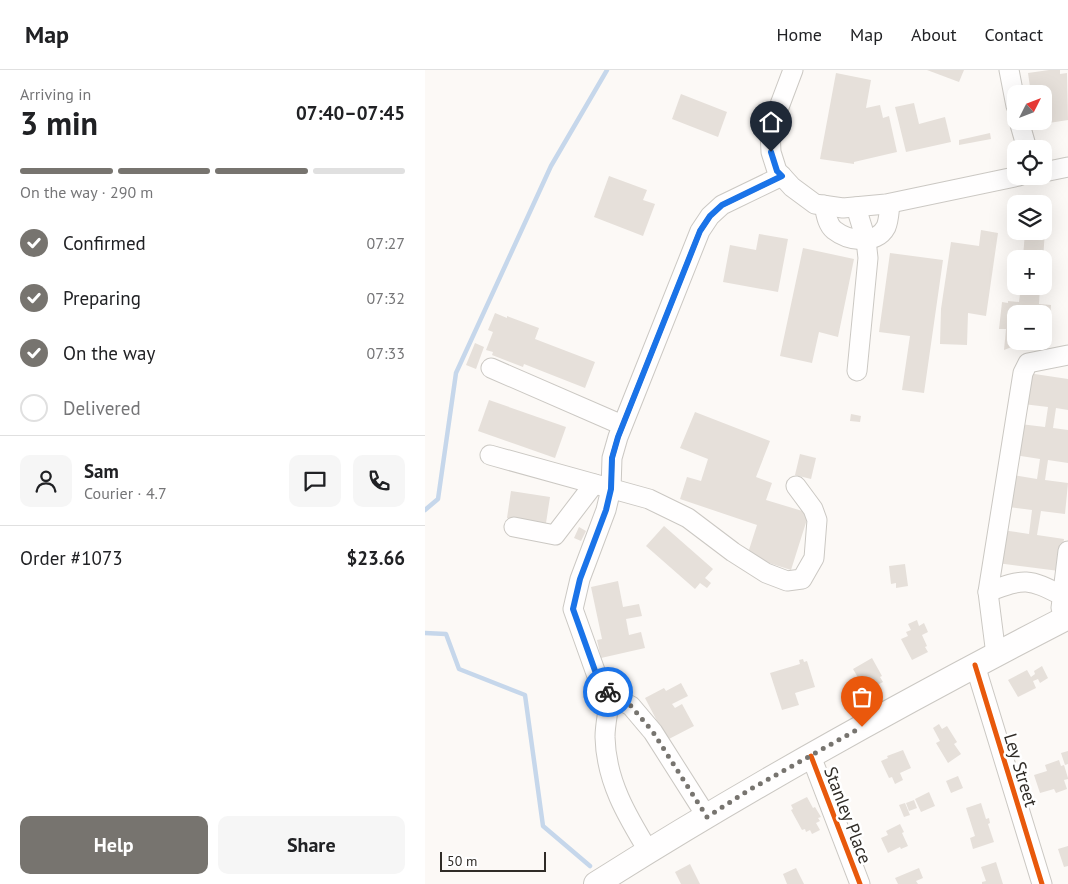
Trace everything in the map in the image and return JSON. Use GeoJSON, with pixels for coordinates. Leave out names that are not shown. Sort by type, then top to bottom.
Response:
{"type":"FeatureCollection","features":[{"type":"Feature","properties":{"kind":"main road"},"geometry":{"type":"LineString","coordinates":[[596,884],[749,790],[996,655],[1064,612]]}},
{"type":"Feature","properties":{"kind":"street"},"geometry":{"type":"LineString","coordinates":[[793,70],[770,131],[771,152],[777,171],[792,187],[815,204],[843,208],[890,204],[1007,179]]}},
{"type":"Feature","properties":{"kind":"street"},"geometry":{"type":"LineString","coordinates":[[1009,70],[1012,85]]}},
{"type":"Feature","properties":{"kind":"street"},"geometry":{"type":"LineString","coordinates":[[1052,170],[1068,167]]}},
{"type":"Feature","properties":{"kind":"street"},"geometry":{"type":"LineString","coordinates":[[707,817],[653,732],[631,706],[610,695],[598,679],[573,609],[580,579],[606,510],[603,486],[622,425],[700,231],[710,216],[722,205],[782,176]]}},
{"type":"Feature","properties":{"kind":"street"},"geometry":{"type":"LineString","coordinates":[[824,205],[827,219],[834,230],[845,236],[866,240],[877,236],[886,227],[890,204]]}},
{"type":"Feature","properties":{"kind":"street"},"geometry":{"type":"LineString","coordinates":[[856,207],[866,240],[868,258],[857,371]]}},
{"type":"Feature","properties":{"kind":"street"},"geometry":{"type":"LineString","coordinates":[[996,655],[989,592],[1023,373],[1028,363],[1068,355]]}},
{"type":"Feature","properties":{"kind":"street"},"geometry":{"type":"LineString","coordinates":[[491,368],[622,425]]}},
{"type":"Feature","properties":{"kind":"street"},"geometry":{"type":"LineString","coordinates":[[490,456],[649,499],[688,518],[733,552],[767,572],[787,581],[802,579],[814,558],[817,520],[813,509],[795,486]]}},
{"type":"Feature","properties":{"kind":"street"},"geometry":{"type":"LineString","coordinates":[[514,527],[555,535],[603,486]]}},
{"type":"Feature","properties":{"kind":"street"},"geometry":{"type":"LineString","coordinates":[[1064,612],[1068,551]]}},
{"type":"Feature","properties":{"kind":"street"},"geometry":{"type":"LineString","coordinates":[[989,592],[1011,584],[1030,581],[1039,584],[1064,612]]}},
{"type":"Feature","properties":{"kind":"street","name":"Ley Street"},"geometry":{"type":"LineString","coordinates":[[975,665],[1042,884]]}},
{"type":"Feature","properties":{"kind":"street"},"geometry":{"type":"LineString","coordinates":[[610,695],[605,736],[609,771],[625,812],[649,852]]}},
{"type":"Feature","properties":{"kind":"street","name":"Stanley Place"},"geometry":{"type":"LineString","coordinates":[[811,756],[860,884]]}},
{"type":"Feature","properties":{"kind":"building"},"geometry":{"type":"Polygon","coordinates":[[[927,70],[964,70],[959,82],[927,70]]]}},
{"type":"Feature","properties":{"kind":"building"},"geometry":{"type":"Polygon","coordinates":[[[1060,70],[1060,74],[1067,73],[1068,120],[1053,122],[1053,85],[1030,85],[1028,73],[1060,70]]]}},
{"type":"Feature","properties":{"kind":"building"},"geometry":{"type":"Polygon","coordinates":[[[836,73],[871,80],[866,108],[880,105],[883,118],[889,116],[897,152],[854,162],[854,164],[820,159],[836,73]]]}},
{"type":"Feature","properties":{"kind":"building"},"geometry":{"type":"Polygon","coordinates":[[[681,94],[727,112],[718,137],[672,119],[681,94]]]}},
{"type":"Feature","properties":{"kind":"building"},"geometry":{"type":"Polygon","coordinates":[[[914,103],[919,124],[945,117],[951,142],[906,152],[895,107],[914,103]]]}},
{"type":"Feature","properties":{"kind":"building"},"geometry":{"type":"Polygon","coordinates":[[[990,133],[991,139],[959,145],[959,140],[990,133]]]}},
{"type":"Feature","properties":{"kind":"building"},"geometry":{"type":"Polygon","coordinates":[[[609,176],[647,190],[643,200],[655,204],[643,236],[594,217],[609,176]]]}},
{"type":"Feature","properties":{"kind":"building"},"geometry":{"type":"Polygon","coordinates":[[[981,230],[998,233],[986,316],[968,313],[967,345],[940,344],[941,309],[951,242],[979,246],[981,230]]]}},
{"type":"Feature","properties":{"kind":"building"},"geometry":{"type":"Polygon","coordinates":[[[759,234],[788,239],[778,292],[723,282],[730,245],[756,250],[759,234]]]}},
{"type":"Feature","properties":{"kind":"building"},"geometry":{"type":"Polygon","coordinates":[[[1024,240],[1044,240],[1044,250],[1024,250],[1024,240]]]}},
{"type":"Feature","properties":{"kind":"building"},"geometry":{"type":"Polygon","coordinates":[[[803,248],[854,259],[838,337],[819,332],[812,363],[780,356],[803,248]]]}},
{"type":"Feature","properties":{"kind":"building"},"geometry":{"type":"Polygon","coordinates":[[[890,253],[943,260],[924,393],[902,390],[910,336],[879,332],[890,253]]]}},
{"type":"Feature","properties":{"kind":"building"},"geometry":{"type":"Polygon","coordinates":[[[1020,295],[1040,295],[1039,304],[1051,305],[1007,305],[1007,349],[1004,350],[1006,329],[999,329],[1002,302],[1019,302],[1020,295]]]}},
{"type":"Feature","properties":{"kind":"building"},"geometry":{"type":"Polygon","coordinates":[[[495,313],[539,328],[535,339],[595,362],[585,388],[524,364],[523,367],[492,355],[493,352],[486,350],[493,332],[488,330],[495,313]]]}},
{"type":"Feature","properties":{"kind":"building"},"geometry":{"type":"Polygon","coordinates":[[[475,343],[484,347],[476,369],[466,365],[475,343]]]}},
{"type":"Feature","properties":{"kind":"building"},"geometry":{"type":"Polygon","coordinates":[[[1028,373],[1068,379],[1068,410],[1056,408],[1053,428],[1068,430],[1068,463],[1048,460],[1045,480],[1068,483],[1065,514],[1041,511],[1037,535],[1064,539],[1059,571],[997,563],[1002,530],[1029,534],[1032,510],[1009,507],[1013,475],[1037,479],[1040,459],[1015,455],[1020,424],[1045,427],[1048,407],[1023,404],[1028,373]]]}},
{"type":"Feature","properties":{"kind":"building"},"geometry":{"type":"Polygon","coordinates":[[[489,400],[566,427],[555,458],[478,431],[489,400]]]}},
{"type":"Feature","properties":{"kind":"building"},"geometry":{"type":"Polygon","coordinates":[[[695,412],[770,441],[756,477],[772,483],[766,500],[809,513],[791,570],[747,556],[757,525],[680,499],[687,477],[701,481],[708,459],[680,448],[695,412]]]}},
{"type":"Feature","properties":{"kind":"building"},"geometry":{"type":"Polygon","coordinates":[[[851,414],[861,416],[860,422],[850,421],[851,414]]]}},
{"type":"Feature","properties":{"kind":"building"},"geometry":{"type":"Polygon","coordinates":[[[800,454],[816,458],[811,479],[795,475],[800,454]]]}},
{"type":"Feature","properties":{"kind":"building"},"geometry":{"type":"Polygon","coordinates":[[[511,491],[550,497],[546,523],[507,518],[511,491]]]}},
{"type":"Feature","properties":{"kind":"building"},"geometry":{"type":"Polygon","coordinates":[[[664,526],[713,569],[705,578],[711,583],[707,588],[700,583],[695,589],[646,546],[664,526]]]}},
{"type":"Feature","properties":{"kind":"building"},"geometry":{"type":"Polygon","coordinates":[[[579,527],[586,531],[581,541],[574,538],[579,527]]]}},
{"type":"Feature","properties":{"kind":"building"},"geometry":{"type":"Polygon","coordinates":[[[905,564],[908,586],[896,588],[896,583],[891,584],[889,566],[905,564]]]}},
{"type":"Feature","properties":{"kind":"building"},"geometry":{"type":"Polygon","coordinates":[[[618,581],[623,607],[639,604],[642,616],[626,619],[629,635],[641,632],[645,648],[601,658],[597,640],[602,639],[591,587],[618,581]]]}},
{"type":"Feature","properties":{"kind":"building"},"geometry":{"type":"Polygon","coordinates":[[[917,620],[919,626],[924,623],[928,632],[922,635],[928,652],[912,660],[901,639],[908,636],[906,632],[911,630],[908,624],[917,620]]]}},
{"type":"Feature","properties":{"kind":"building"},"geometry":{"type":"Polygon","coordinates":[[[872,658],[882,676],[880,677],[883,682],[868,690],[865,685],[863,686],[853,669],[872,658]]]}},
{"type":"Feature","properties":{"kind":"building"},"geometry":{"type":"Polygon","coordinates":[[[803,659],[804,662],[807,661],[815,687],[795,693],[799,705],[782,710],[770,673],[800,664],[799,660],[803,659]]]}},
{"type":"Feature","properties":{"kind":"building"},"geometry":{"type":"Polygon","coordinates":[[[1042,666],[1048,678],[1040,683],[1038,679],[1033,681],[1036,688],[1018,697],[1008,680],[1027,670],[1031,677],[1035,674],[1034,671],[1042,666]]]}},
{"type":"Feature","properties":{"kind":"building"},"geometry":{"type":"Polygon","coordinates":[[[681,683],[688,696],[672,704],[675,708],[682,704],[694,726],[667,740],[645,698],[664,688],[666,691],[681,683]]]}},
{"type":"Feature","properties":{"kind":"building"},"geometry":{"type":"Polygon","coordinates":[[[939,724],[942,729],[947,726],[957,742],[954,744],[961,754],[948,763],[936,743],[940,741],[933,728],[939,724]]]}},
{"type":"Feature","properties":{"kind":"building"},"geometry":{"type":"Polygon","coordinates":[[[903,750],[911,768],[900,773],[903,780],[895,784],[892,777],[889,778],[881,761],[888,758],[887,756],[903,750]]]}},
{"type":"Feature","properties":{"kind":"building"},"geometry":{"type":"Polygon","coordinates":[[[1068,751],[1068,764],[1065,765],[1061,753],[1068,751]]]}},
{"type":"Feature","properties":{"kind":"building"},"geometry":{"type":"Polygon","coordinates":[[[1059,760],[1061,766],[1064,765],[1068,778],[1064,780],[1067,789],[1056,793],[1054,789],[1040,793],[1034,775],[1047,771],[1045,765],[1059,760]]]}},
{"type":"Feature","properties":{"kind":"building"},"geometry":{"type":"Polygon","coordinates":[[[958,776],[963,788],[951,793],[946,781],[958,776]]]}},
{"type":"Feature","properties":{"kind":"building"},"geometry":{"type":"Polygon","coordinates":[[[929,792],[935,806],[921,812],[915,799],[929,792]]]}},
{"type":"Feature","properties":{"kind":"building"},"geometry":{"type":"Polygon","coordinates":[[[807,797],[821,817],[818,818],[820,821],[816,823],[820,830],[812,834],[810,830],[806,832],[805,829],[802,830],[791,810],[793,809],[791,805],[807,797]]]}},
{"type":"Feature","properties":{"kind":"building"},"geometry":{"type":"Polygon","coordinates":[[[914,800],[917,808],[909,811],[906,803],[914,800]]]}},
{"type":"Feature","properties":{"kind":"building"},"geometry":{"type":"Polygon","coordinates":[[[905,803],[910,815],[904,817],[899,805],[905,803]]]}},
{"type":"Feature","properties":{"kind":"building"},"geometry":{"type":"Polygon","coordinates":[[[981,803],[986,819],[989,818],[990,823],[988,824],[994,842],[973,849],[970,838],[975,836],[966,808],[981,803]]]}},
{"type":"Feature","properties":{"kind":"building"},"geometry":{"type":"Polygon","coordinates":[[[900,824],[908,846],[901,849],[900,847],[888,853],[881,838],[888,835],[886,831],[900,824]]]}},
{"type":"Feature","properties":{"kind":"building"},"geometry":{"type":"Polygon","coordinates":[[[1068,846],[1068,866],[1064,867],[1058,849],[1068,846]]]}},
{"type":"Feature","properties":{"kind":"building"},"geometry":{"type":"Polygon","coordinates":[[[996,862],[1003,884],[982,884],[982,882],[986,881],[981,867],[996,862]]]}},
{"type":"Feature","properties":{"kind":"building"},"geometry":{"type":"Polygon","coordinates":[[[690,864],[700,884],[681,884],[675,872],[690,864]]]}},
{"type":"Feature","properties":{"kind":"building"},"geometry":{"type":"Polygon","coordinates":[[[796,868],[804,884],[787,884],[783,874],[796,868]]]}},
{"type":"Feature","properties":{"kind":"building"},"geometry":{"type":"Polygon","coordinates":[[[919,868],[923,878],[916,881],[918,884],[898,884],[895,878],[919,868]]]}},
{"type":"Feature","properties":{"kind":"waterway"},"geometry":{"type":"LineString","coordinates":[[425,510],[438,499],[456,373],[551,166],[607,70]]}},
{"type":"Feature","properties":{"kind":"waterway"},"geometry":{"type":"LineString","coordinates":[[425,633],[446,634],[459,669],[525,695],[543,826],[590,866]]}},
{"type":"Feature","properties":{"kind":"cycle path"},"geometry":{"type":"LineString","coordinates":[[611,489],[612,458],[618,437],[700,231],[710,216],[722,205],[782,176]]}},
{"type":"Feature","properties":{"kind":"cycle path"},"geometry":{"type":"LineString","coordinates":[[975,665],[1042,884]]}},
{"type":"Feature","properties":{"kind":"cycle path"},"geometry":{"type":"LineString","coordinates":[[811,756],[860,884]]}},
{"type":"Feature","properties":{"kind":"way so far"},"geometry":{"type":"LineString","coordinates":[[608,692],[610,695],[631,706],[653,732],[707,817],[749,790],[862,727]]}},
{"type":"Feature","properties":{"kind":"route"},"geometry":{"type":"LineString","coordinates":[[608,692],[598,679],[573,609],[580,579],[606,510],[611,489],[612,458],[618,437],[700,231],[710,216],[722,205],[782,176],[777,171],[771,152]]}}]}
